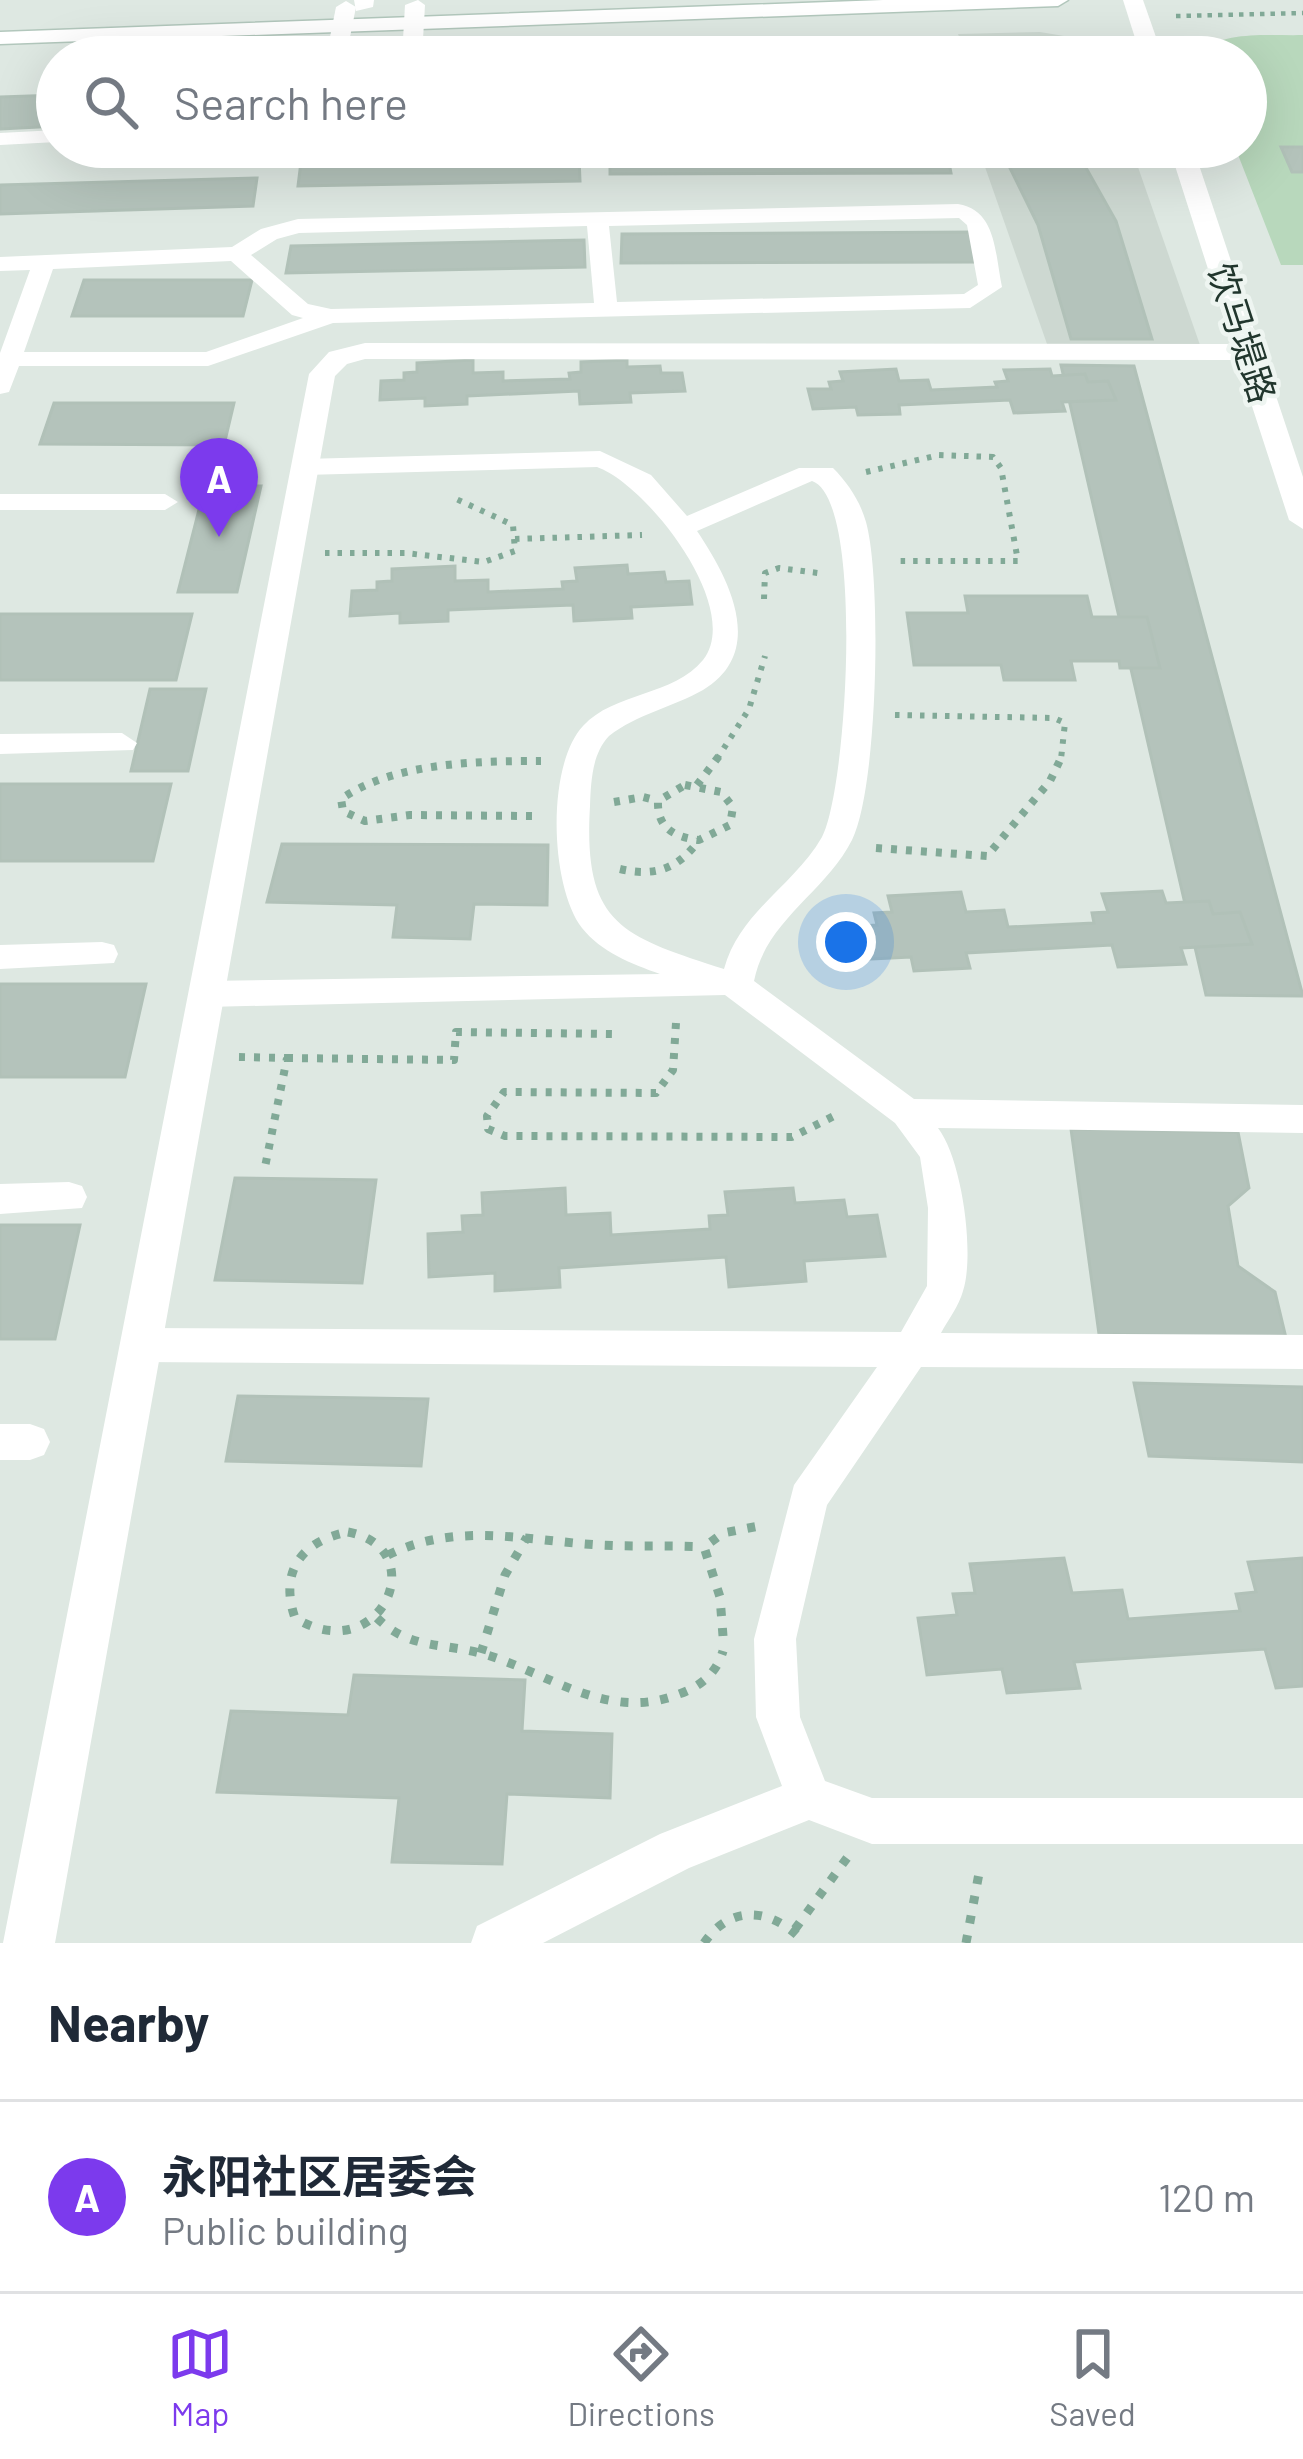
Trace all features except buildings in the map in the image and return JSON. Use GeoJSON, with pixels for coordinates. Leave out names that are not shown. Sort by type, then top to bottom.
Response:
{"type":"FeatureCollection","features":[{"type":"Feature","properties":{"kind":"street"},"geometry":{"type":"LineString","coordinates":[[415,14],[570,0]]}},
{"type":"Feature","properties":{"kind":"street"},"geometry":{"type":"LineString","coordinates":[[0,19],[1058,0]]}},
{"type":"Feature","properties":{"kind":"street"},"geometry":{"type":"LineString","coordinates":[[1133,0],[1145,36]]}},
{"type":"Feature","properties":{"kind":"street"},"geometry":{"type":"LineString","coordinates":[[0,38],[354,10]]}},
{"type":"Feature","properties":{"kind":"street","name":"饮马堤路"},"geometry":{"type":"LineString","coordinates":[[1188,168],[1303,520]]}},
{"type":"Feature","properties":{"kind":"street"},"geometry":{"type":"LineString","coordinates":[[29,1943],[322,374],[338,358],[365,351],[1248,352]]}},
{"type":"Feature","properties":{"kind":"lane"},"geometry":{"type":"LineString","coordinates":[[413,36],[415,14]]}},
{"type":"Feature","properties":{"kind":"lane"},"geometry":{"type":"LineString","coordinates":[[0,139],[36,137]]}},
{"type":"Feature","properties":{"kind":"lane"},"geometry":{"type":"LineString","coordinates":[[0,264],[237,254],[269,234],[298,226],[966,212],[978,223],[990,286],[970,301],[332,316],[300,310],[237,254]]}},
{"type":"Feature","properties":{"kind":"lane"},"geometry":{"type":"LineString","coordinates":[[597,219],[607,310]]}},
{"type":"Feature","properties":{"kind":"lane"},"geometry":{"type":"LineString","coordinates":[[44,262],[3,376],[208,359],[332,316]]}},
{"type":"Feature","properties":{"kind":"lane"},"geometry":{"type":"LineString","coordinates":[[304,467],[599,459],[639,477],[663,500],[711,574],[726,626],[716,661],[701,678],[604,723],[588,738],[572,843],[580,897],[592,925],[635,952],[737,986],[892,1102],[937,1154],[946,1208],[946,1288],[910,1350],[808,1498],[775,1639],[778,1717],[809,1798]]}},
{"type":"Feature","properties":{"kind":"lane"},"geometry":{"type":"LineString","coordinates":[[683,531],[808,473],[829,476],[841,492],[855,531],[857,745],[839,836],[780,903],[739,964],[737,986]]}},
{"type":"Feature","properties":{"kind":"lane"},"geometry":{"type":"LineString","coordinates":[[0,502],[165,502]]}},
{"type":"Feature","properties":{"kind":"lane"},"geometry":{"type":"LineString","coordinates":[[0,744],[122,743]]}},
{"type":"Feature","properties":{"kind":"lane"},"geometry":{"type":"LineString","coordinates":[[0,957],[102,954]]}},
{"type":"Feature","properties":{"kind":"lane"},"geometry":{"type":"LineString","coordinates":[[206,994],[737,986]]}},
{"type":"Feature","properties":{"kind":"lane"},"geometry":{"type":"LineString","coordinates":[[892,1102],[1303,1119]]}},
{"type":"Feature","properties":{"kind":"lane"},"geometry":{"type":"LineString","coordinates":[[0,1199],[69,1197]]}},
{"type":"Feature","properties":{"kind":"lane"},"geometry":{"type":"LineString","coordinates":[[140,1346],[1303,1352]]}},
{"type":"Feature","properties":{"kind":"lane"},"geometry":{"type":"LineString","coordinates":[[494,1943],[676,1850],[809,1798],[872,1821],[1303,1821]]}},
{"type":"Feature","properties":{"kind":"path"},"geometry":{"type":"LineString","coordinates":[[829,476],[969,453],[993,457],[1001,468],[1018,561],[856,560]]}},
{"type":"Feature","properties":{"kind":"path"},"geometry":{"type":"LineString","coordinates":[[288,552],[431,554],[484,562],[514,551],[513,525],[461,504],[431,464]]}},
{"type":"Feature","properties":{"kind":"path"},"geometry":{"type":"LineString","coordinates":[[515,539],[683,531]]}},
{"type":"Feature","properties":{"kind":"path"},"geometry":{"type":"LineString","coordinates":[[821,856],[896,845],[966,859],[987,856],[1014,817],[1057,777],[1066,757],[1065,723],[1054,718],[857,715]]}},
{"type":"Feature","properties":{"kind":"path"},"geometry":{"type":"LineString","coordinates":[[574,817],[410,815],[365,820],[344,811],[341,799],[350,790],[380,778],[537,760],[581,766],[618,784],[627,797]]}},
{"type":"Feature","properties":{"kind":"path"},"geometry":{"type":"LineString","coordinates":[[608,804],[627,797],[658,801],[673,789],[698,785],[728,799],[733,807],[730,825],[699,840],[674,868],[639,874],[612,868]]}},
{"type":"Feature","properties":{"kind":"path"},"geometry":{"type":"LineString","coordinates":[[658,801],[658,821],[664,829],[699,840]]}},
{"type":"Feature","properties":{"kind":"path"},"geometry":{"type":"LineString","coordinates":[[677,987],[671,1082],[656,1093],[504,1092],[487,1115],[488,1129],[505,1136],[792,1137],[892,1102]]}},
{"type":"Feature","properties":{"kind":"path"},"geometry":{"type":"LineString","coordinates":[[194,1056],[454,1060],[456,1032],[613,1034]]}},
{"type":"Feature","properties":{"kind":"path"},"geometry":{"type":"LineString","coordinates":[[265,1167],[287,1058]]}},
{"type":"Feature","properties":{"kind":"path"},"geometry":{"type":"LineString","coordinates":[[388,1555],[409,1541],[450,1536],[704,1547],[723,1533],[802,1519]]}},
{"type":"Feature","properties":{"kind":"path"},"geometry":{"type":"LineString","coordinates":[[330,1534],[364,1535],[388,1555],[393,1587],[377,1618],[344,1634],[308,1629],[296,1618],[286,1585],[301,1552],[330,1534]]}},
{"type":"Feature","properties":{"kind":"path"},"geometry":{"type":"LineString","coordinates":[[481,1653],[505,1575],[527,1537]]}},
{"type":"Feature","properties":{"kind":"path"},"geometry":{"type":"LineString","coordinates":[[377,1618],[393,1636],[416,1648],[481,1653],[568,1694],[623,1704],[656,1704],[712,1677],[723,1657],[720,1597],[704,1547]]}},
{"type":"Feature","properties":{"kind":"path"},"geometry":{"type":"LineString","coordinates":[[795,1929],[872,1821]]}},
{"type":"Feature","properties":{"kind":"path"},"geometry":{"type":"LineString","coordinates":[[966,1943],[984,1821]]}},
{"type":"Feature","properties":{"kind":"path"},"geometry":{"type":"LineString","coordinates":[[704,1943],[724,1920],[742,1913],[779,1917],[805,1943]]}},
{"type":"Feature","properties":{"kind":"shaded area"},"geometry":{"type":"Polygon","coordinates":[[[1040,32],[1064,36],[959,36],[1040,32]]]}},
{"type":"Feature","properties":{"kind":"shaded area"},"geometry":{"type":"Polygon","coordinates":[[[985,168],[1138,168],[1200,345],[1047,344],[985,168]]]}},
{"type":"Feature","properties":{"kind":"green space"},"geometry":{"type":"Polygon","coordinates":[[[1303,35],[1303,265],[1281,265],[1243,168],[1267,168],[1267,36],[1248,36],[1303,35]]]}},
{"type":"Feature","properties":{"kind":"place","name":"永阳社区居委会"},"geometry":{"type":"Point","coordinates":[219,537]}}]}
